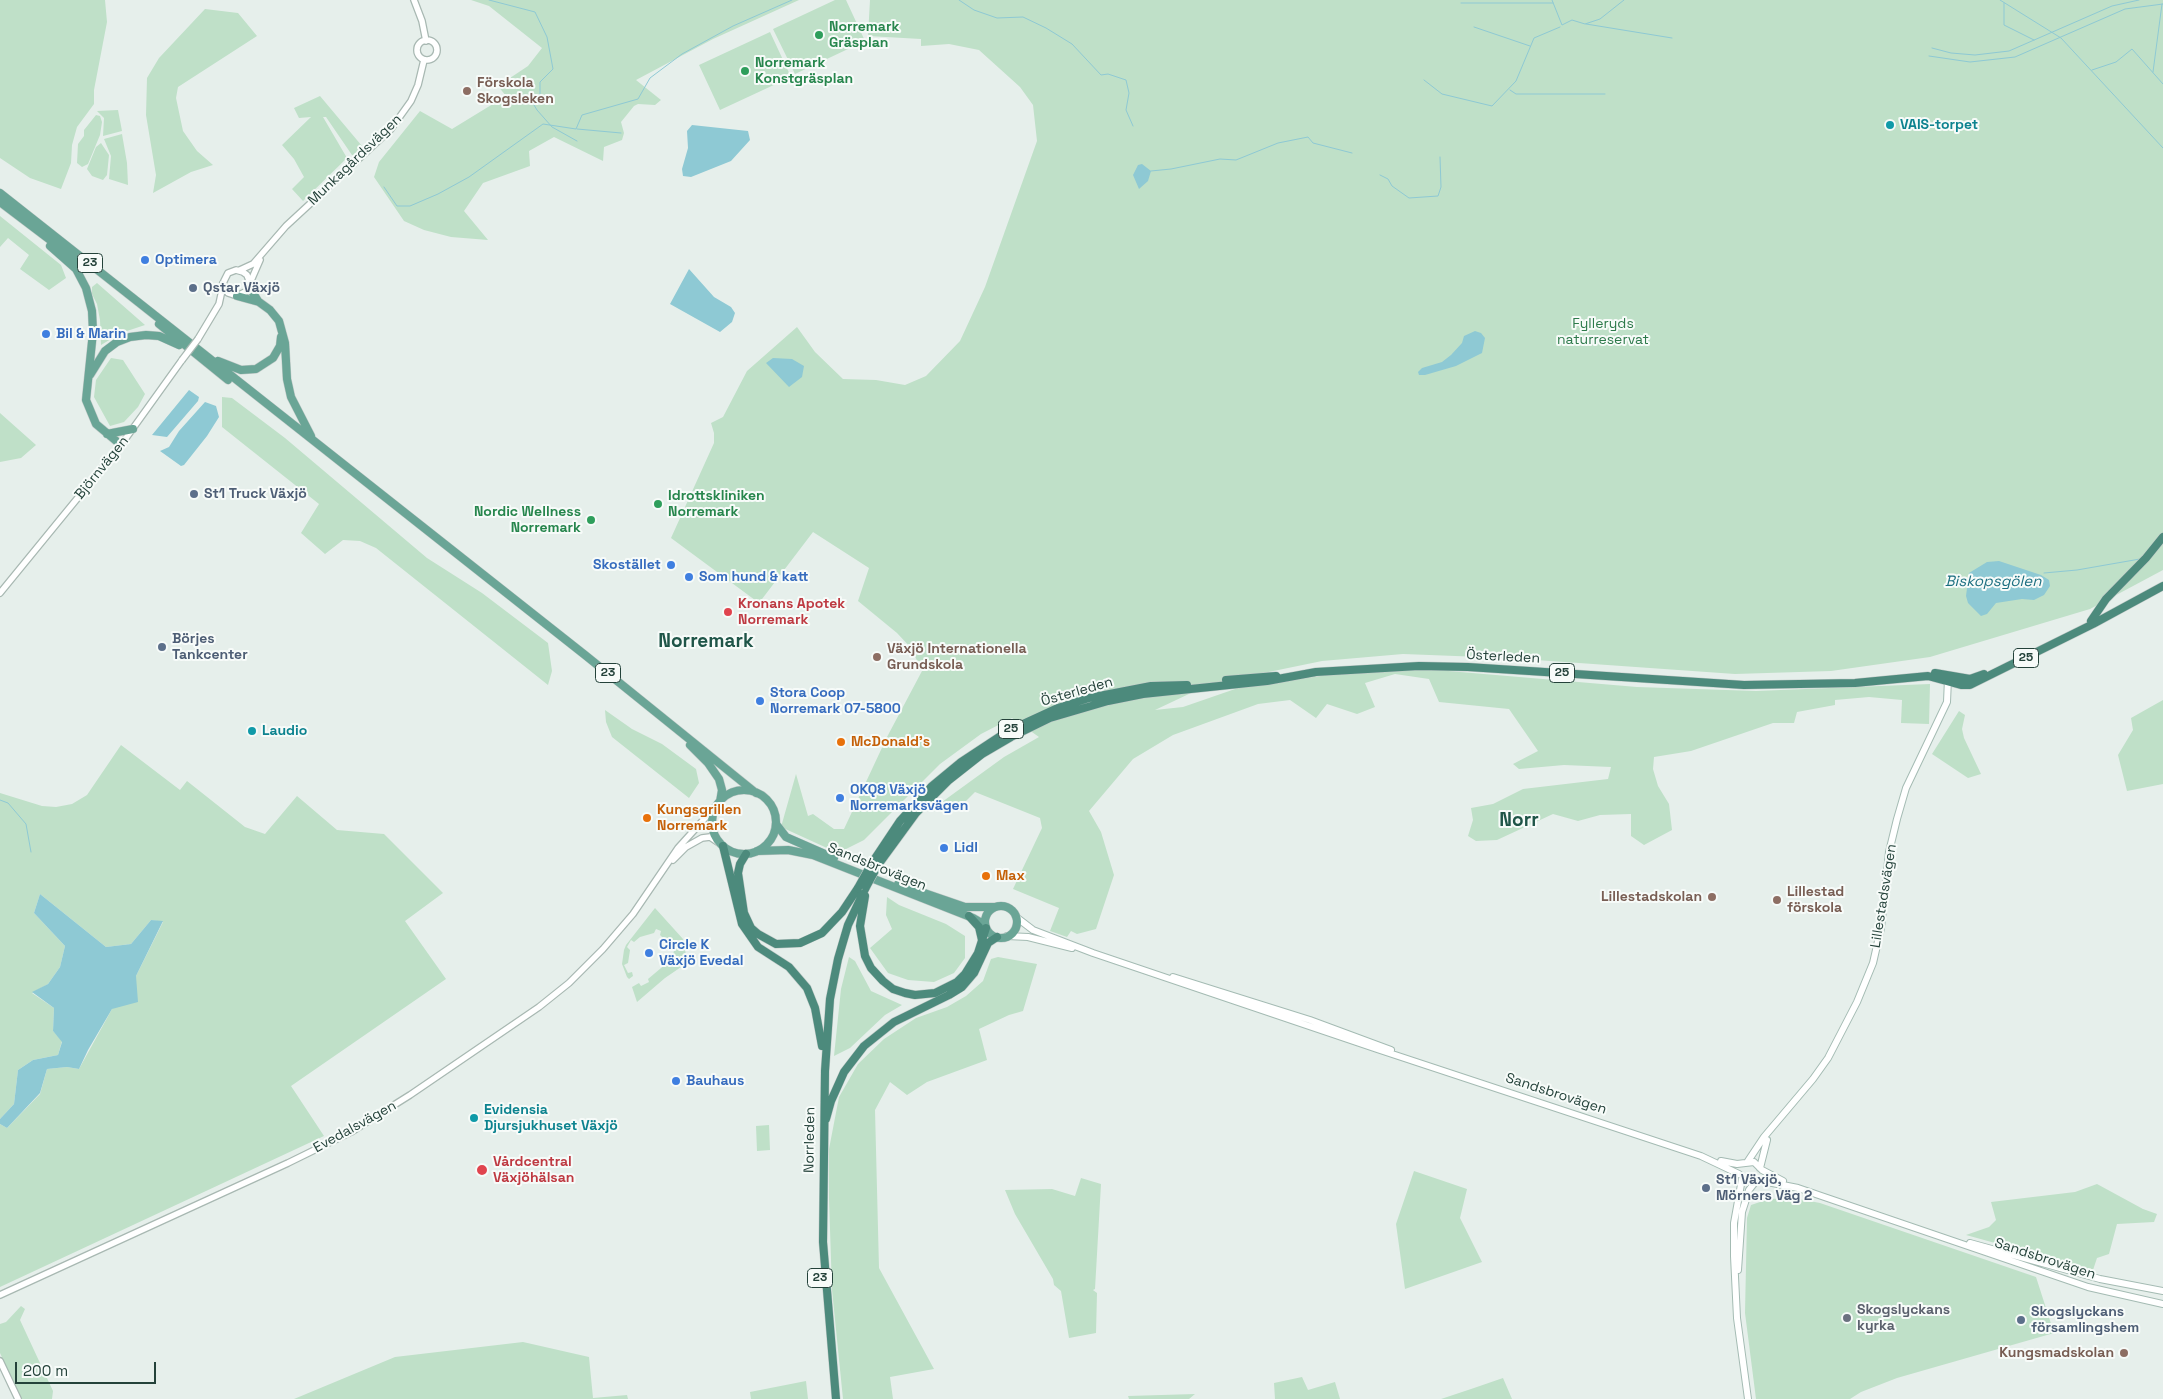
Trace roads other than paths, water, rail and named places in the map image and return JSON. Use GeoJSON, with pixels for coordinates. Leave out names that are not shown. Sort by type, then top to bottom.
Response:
{"type":"FeatureCollection","features":[{"type":"Feature","properties":{"kind":"highway"},"geometry":{"type":"LineString","coordinates":[[2091,621],[2106,599],[2146,558],[2163,537]]}},
{"type":"Feature","properties":{"kind":"highway","name":"Österleden"},"geometry":{"type":"LineString","coordinates":[[1948,679],[1961,685],[1978,683],[2163,586]]}},
{"type":"Feature","properties":{"kind":"highway","name":"Österleden"},"geometry":{"type":"LineString","coordinates":[[862,887],[906,814],[945,775],[986,744],[1035,717],[1089,698],[1141,688],[1267,675],[1286,676],[1419,666],[1468,667],[1744,685],[1838,683],[1928,676],[1948,679],[1970,679],[1978,678],[2091,621],[2101,618]]}},
{"type":"Feature","properties":{"kind":"highway","name":"23"},"geometry":{"type":"LineString","coordinates":[[721,844],[742,924],[758,947],[790,967],[807,988],[815,1008],[822,1046]]}},
{"type":"Feature","properties":{"kind":"highway"},"geometry":{"type":"LineString","coordinates":[[746,854],[740,864],[738,873],[744,913],[751,928],[776,944],[800,943],[822,933],[862,887]]}},
{"type":"Feature","properties":{"kind":"highway"},"geometry":{"type":"LineString","coordinates":[[862,887],[860,926],[863,950],[872,968],[882,981],[893,989],[915,995],[925,995],[950,987],[965,974],[982,943],[985,926]]}},
{"type":"Feature","properties":{"kind":"highway","name":"Norrleden"},"geometry":{"type":"LineString","coordinates":[[831,1399],[822,1307],[817,1210],[822,1046],[834,958],[862,887]]}},
{"type":"Feature","properties":{"kind":"highway","name":"Norrleden"},"geometry":{"type":"LineString","coordinates":[[836,1399],[823,1254],[823,1141],[826,1054],[834,980],[848,925],[862,887]]}},
{"type":"Feature","properties":{"kind":"highway"},"geometry":{"type":"LineString","coordinates":[[969,916],[979,927],[982,943]]}},
{"type":"Feature","properties":{"kind":"highway","name":"23"},"geometry":{"type":"LineString","coordinates":[[823,1141],[826,1119],[837,1087],[844,1072],[864,1046],[894,1022],[949,995],[962,986],[974,973],[988,943],[998,937]]}},
{"type":"Feature","properties":{"kind":"main road","name":"23"},"geometry":{"type":"LineString","coordinates":[[0,193],[692,747],[708,763],[719,779],[722,790],[712,822],[714,833],[721,844]]}},
{"type":"Feature","properties":{"kind":"main road","name":"23"},"geometry":{"type":"LineString","coordinates":[[0,202],[315,442],[756,793],[765,798],[772,807],[776,824]]}},
{"type":"Feature","properties":{"kind":"main road"},"geometry":{"type":"LineString","coordinates":[[21,218],[76,270],[86,288],[92,311],[93,332],[86,400],[96,424],[121,445]]}},
{"type":"Feature","properties":{"kind":"main road"},"geometry":{"type":"LineString","coordinates":[[249,285],[259,302],[273,313],[282,330],[291,397],[315,442]]}},
{"type":"Feature","properties":{"kind":"main road"},"geometry":{"type":"LineString","coordinates":[[235,296],[259,302]]}},
{"type":"Feature","properties":{"kind":"main road"},"geometry":{"type":"LineString","coordinates":[[87,381],[105,351],[118,342],[130,337],[159,336],[233,368],[256,369],[268,363],[277,352],[282,330]]}},
{"type":"Feature","properties":{"kind":"main road"},"geometry":{"type":"LineString","coordinates":[[107,434],[133,429]]}},
{"type":"Feature","properties":{"kind":"main road","name":"Lillestadsvägen"},"geometry":{"type":"LineString","coordinates":[[1746,1162],[1828,1058],[1853,1011],[1873,963],[1881,928],[1890,852],[1897,819],[1906,788],[1944,710],[1948,696],[1948,679]]}},
{"type":"Feature","properties":{"kind":"main road"},"geometry":{"type":"LineString","coordinates":[[718,804],[728,794],[739,791],[756,793]]}},
{"type":"Feature","properties":{"kind":"main road"},"geometry":{"type":"LineString","coordinates":[[721,844],[734,852],[746,854],[757,851],[772,837],[776,824]]}},
{"type":"Feature","properties":{"kind":"main road","name":"Sandsbrovägen"},"geometry":{"type":"LineString","coordinates":[[776,824],[782,834],[791,839],[891,881],[965,907],[995,906]]}},
{"type":"Feature","properties":{"kind":"main road","name":"Sandsbrovägen"},"geometry":{"type":"LineString","coordinates":[[757,851],[788,850],[813,855],[969,916],[985,926]]}},
{"type":"Feature","properties":{"kind":"main road","name":"23"},"geometry":{"type":"LineString","coordinates":[[995,906],[1008,907],[1016,917]]}},
{"type":"Feature","properties":{"kind":"main road"},"geometry":{"type":"LineString","coordinates":[[995,906],[986,914],[985,926],[990,934],[998,937],[1007,936],[1015,928],[1016,917]]}},
{"type":"Feature","properties":{"kind":"main road","name":"Sandsbrovägen"},"geometry":{"type":"LineString","coordinates":[[1016,917],[1033,930],[1092,952],[1157,974],[1182,979],[1310,1020],[1378,1044],[1404,1056],[1701,1156],[1740,1177]]}},
{"type":"Feature","properties":{"kind":"main road","name":"Sandsbrovägen"},"geometry":{"type":"LineString","coordinates":[[1007,936],[1028,938],[1092,952]]}},
{"type":"Feature","properties":{"kind":"main road","name":"Lillestadsvägen"},"geometry":{"type":"LineString","coordinates":[[1760,1169],[1762,1154],[1772,1127]]}},
{"type":"Feature","properties":{"kind":"main road","name":"Sandsbrovägen"},"geometry":{"type":"LineString","coordinates":[[1701,1156],[1746,1162]]}},
{"type":"Feature","properties":{"kind":"main road"},"geometry":{"type":"LineString","coordinates":[[1737,1294],[1742,1212],[1749,1190],[1756,1181],[1760,1169],[1754,1162],[1746,1162],[1740,1177],[1734,1223],[1737,1294],[1740,1348],[1748,1399]]}},
{"type":"Feature","properties":{"kind":"main road","name":"Sandsbrovägen"},"geometry":{"type":"LineString","coordinates":[[1760,1169],[1798,1188],[2088,1287],[2163,1304]]}},
{"type":"Feature","properties":{"kind":"main road"},"geometry":{"type":"LineString","coordinates":[[1740,1177],[1748,1183],[1756,1181]]}},
{"type":"Feature","properties":{"kind":"main road","name":"Sandsbrovägen"},"geometry":{"type":"LineString","coordinates":[[1756,1181],[1798,1188]]}},
{"type":"Feature","properties":{"kind":"main road","name":"Sandsbrovägen"},"geometry":{"type":"LineString","coordinates":[[1921,1229],[2100,1279],[2163,1291]]}},
{"type":"Feature","properties":{"kind":"street"},"geometry":{"type":"LineString","coordinates":[[414,0],[422,21],[426,41]]}},
{"type":"Feature","properties":{"kind":"street"},"geometry":{"type":"LineString","coordinates":[[426,41],[434,43],[437,50],[434,58],[424,60],[419,56],[418,50],[421,43],[426,41]]}},
{"type":"Feature","properties":{"kind":"street","name":"Munkagårdsvägen"},"geometry":{"type":"LineString","coordinates":[[240,270],[253,264],[331,182],[391,129],[411,101],[418,85],[424,60]]}},
{"type":"Feature","properties":{"kind":"street","name":"Munkagårdsvägen"},"geometry":{"type":"LineString","coordinates":[[249,285],[266,249]]}},
{"type":"Feature","properties":{"kind":"street"},"geometry":{"type":"LineString","coordinates":[[240,270],[247,275],[249,285],[245,293],[219,304],[223,283],[228,274],[240,270]]}},
{"type":"Feature","properties":{"kind":"street"},"geometry":{"type":"LineString","coordinates":[[223,283],[226,291],[235,296]]}},
{"type":"Feature","properties":{"kind":"street","name":"Björnvägen"},"geometry":{"type":"LineString","coordinates":[[0,593],[121,445],[198,339],[219,304]]}},
{"type":"Feature","properties":{"kind":"street","name":"Evedalsvägen"},"geometry":{"type":"LineString","coordinates":[[0,1294],[281,1166],[371,1120],[539,1007],[569,983],[603,949],[632,914],[678,848],[718,804]]}},
{"type":"Feature","properties":{"kind":"street","name":"Evedalsvägen"},"geometry":{"type":"LineString","coordinates":[[656,881],[675,857],[696,840],[710,837],[721,844]]}},
{"type":"Feature","properties":{"kind":"street"},"geometry":{"type":"LineString","coordinates":[[0,1361],[18,1399]]}},
{"type":"Feature","properties":{"kind":"water"},"geometry":{"type":"Polygon","coordinates":[[[692,125],[748,131],[750,140],[731,161],[691,177],[683,176],[682,169],[688,148],[687,131],[692,125]]]}},
{"type":"Feature","properties":{"kind":"water"},"geometry":{"type":"Polygon","coordinates":[[[1142,164],[1151,171],[1148,181],[1139,189],[1133,175],[1138,165],[1142,164]]]}},
{"type":"Feature","properties":{"kind":"water"},"geometry":{"type":"Polygon","coordinates":[[[689,269],[714,297],[731,307],[735,313],[732,322],[720,332],[670,304],[689,269]]]}},
{"type":"Feature","properties":{"kind":"water"},"geometry":{"type":"Polygon","coordinates":[[[1475,331],[1481,333],[1485,338],[1482,353],[1456,366],[1419,375],[1418,372],[1422,368],[1442,362],[1451,355],[1462,343],[1464,336],[1475,331]]]}},
{"type":"Feature","properties":{"kind":"water"},"geometry":{"type":"Polygon","coordinates":[[[773,358],[792,359],[804,366],[802,377],[789,387],[766,363],[773,358]]]}},
{"type":"Feature","properties":{"kind":"water"},"geometry":{"type":"Polygon","coordinates":[[[189,390],[199,397],[198,401],[167,437],[152,435],[189,390]]]}},
{"type":"Feature","properties":{"kind":"water"},"geometry":{"type":"Polygon","coordinates":[[[205,402],[216,406],[219,417],[207,436],[184,465],[181,466],[160,451],[169,447],[179,431],[205,402]]]}},
{"type":"Feature","properties":{"kind":"water","name":"Biskopsgölen"},"geometry":{"type":"Polygon","coordinates":[[[1999,561],[2041,575],[2049,580],[2050,586],[2044,595],[2034,600],[2022,599],[1996,603],[1987,614],[1981,616],[1968,603],[1966,596],[1969,573],[1987,562],[1999,561]]]}},
{"type":"Feature","properties":{"kind":"water"},"geometry":{"type":"Polygon","coordinates":[[[40,894],[106,947],[131,944],[151,920],[163,921],[136,976],[138,1002],[112,1009],[79,1069],[67,1067],[47,1069],[40,1093],[7,1128],[0,1124],[0,1119],[14,1104],[18,1070],[33,1060],[58,1055],[62,1042],[53,1031],[54,1008],[32,992],[48,984],[60,967],[65,946],[34,913],[40,894]]]}},
{"type":"Feature","properties":{"kind":"waterway"},"geometry":{"type":"LineString","coordinates":[[489,0],[535,12],[547,37],[553,69],[540,82],[540,95],[531,100],[552,127],[577,141]]}},
{"type":"Feature","properties":{"kind":"waterway"},"geometry":{"type":"LineString","coordinates":[[384,187],[397,206],[410,206],[438,194],[469,177],[543,124],[576,129],[582,115],[638,99],[650,78],[682,54],[733,26],[792,0]]}},
{"type":"Feature","properties":{"kind":"waterway"},"geometry":{"type":"LineString","coordinates":[[959,0],[974,10],[997,18],[1023,17],[1046,28],[1072,44],[1101,75],[1108,74],[1126,80],[1129,93],[1126,110],[1133,126]]}},
{"type":"Feature","properties":{"kind":"waterway"},"geometry":{"type":"LineString","coordinates":[[1552,0],[1562,25],[1572,20],[1585,24],[1600,19],[1624,0]]}},
{"type":"Feature","properties":{"kind":"waterway"},"geometry":{"type":"LineString","coordinates":[[2000,0],[2061,38],[2163,148]]}},
{"type":"Feature","properties":{"kind":"waterway"},"geometry":{"type":"LineString","coordinates":[[1932,48],[1951,53],[1975,55],[2009,51],[2112,6],[2139,0]]}},
{"type":"Feature","properties":{"kind":"waterway"},"geometry":{"type":"LineString","coordinates":[[1461,3],[1553,3]]}},
{"type":"Feature","properties":{"kind":"waterway"},"geometry":{"type":"LineString","coordinates":[[2004,3],[2004,25],[2034,40]]}},
{"type":"Feature","properties":{"kind":"waterway"},"geometry":{"type":"LineString","coordinates":[[2153,72],[2162,4]]}},
{"type":"Feature","properties":{"kind":"waterway"},"geometry":{"type":"LineString","coordinates":[[1929,56],[1970,62],[2015,57],[2125,9],[2163,4]]}},
{"type":"Feature","properties":{"kind":"waterway"},"geometry":{"type":"LineString","coordinates":[[1586,24],[1672,38]]}},
{"type":"Feature","properties":{"kind":"waterway"},"geometry":{"type":"LineString","coordinates":[[1474,27],[1530,46]]}},
{"type":"Feature","properties":{"kind":"waterway"},"geometry":{"type":"LineString","coordinates":[[1424,80],[1442,94],[1492,106],[1516,81],[1534,38],[1560,27]]}},
{"type":"Feature","properties":{"kind":"waterway"},"geometry":{"type":"LineString","coordinates":[[2092,70],[2116,62],[2132,49],[2163,84]]}},
{"type":"Feature","properties":{"kind":"waterway"},"geometry":{"type":"LineString","coordinates":[[1510,90],[1516,94],[1605,94]]}},
{"type":"Feature","properties":{"kind":"waterway"},"geometry":{"type":"LineString","coordinates":[[577,129],[621,133]]}},
{"type":"Feature","properties":{"kind":"waterway"},"geometry":{"type":"LineString","coordinates":[[1151,171],[1220,159],[1236,160],[1278,143],[1308,137],[1313,143],[1352,153]]}},
{"type":"Feature","properties":{"kind":"waterway"},"geometry":{"type":"LineString","coordinates":[[1380,175],[1388,179],[1392,186],[1409,198],[1438,196],[1441,187],[1440,157]]}},
{"type":"Feature","properties":{"kind":"waterway"},"geometry":{"type":"LineString","coordinates":[[2044,573],[2077,570],[2140,559]]}},
{"type":"Feature","properties":{"kind":"waterway"},"geometry":{"type":"LineString","coordinates":[[0,800],[8,803],[26,824],[31,852]]}},
{"type":"Feature","properties":{"kind":"place","name":"Norremark Gräsplan"},"geometry":{"type":"Point","coordinates":[819,35]}},
{"type":"Feature","properties":{"kind":"place","name":"Norremark Konstgräsplan"},"geometry":{"type":"Point","coordinates":[745,71]}},
{"type":"Feature","properties":{"kind":"place","name":"Förskola Skogsleken"},"geometry":{"type":"Point","coordinates":[467,91]}},
{"type":"Feature","properties":{"kind":"place","name":"VAIS-torpet"},"geometry":{"type":"Point","coordinates":[1890,125]}},
{"type":"Feature","properties":{"kind":"place","name":"Optimera"},"geometry":{"type":"Point","coordinates":[145,260]}},
{"type":"Feature","properties":{"kind":"place","name":"Qstar Växjö"},"geometry":{"type":"Point","coordinates":[193,288]}},
{"type":"Feature","properties":{"kind":"place","name":"Bil & Marin"},"geometry":{"type":"Point","coordinates":[46,334]}},
{"type":"Feature","properties":{"kind":"place","name":"St1 Truck Växjö"},"geometry":{"type":"Point","coordinates":[194,494]}},
{"type":"Feature","properties":{"kind":"place","name":"Idrottskliniken Norremark"},"geometry":{"type":"Point","coordinates":[658,504]}},
{"type":"Feature","properties":{"kind":"place","name":"Nordic Wellness Norremark"},"geometry":{"type":"Point","coordinates":[591,520]}},
{"type":"Feature","properties":{"kind":"place","name":"Skostället"},"geometry":{"type":"Point","coordinates":[671,565]}},
{"type":"Feature","properties":{"kind":"place","name":"Som hund & katt"},"geometry":{"type":"Point","coordinates":[689,577]}},
{"type":"Feature","properties":{"kind":"place","name":"Kronans Apotek Norremark"},"geometry":{"type":"Point","coordinates":[728,612]}},
{"type":"Feature","properties":{"kind":"place","name":"Börjes Tankcenter"},"geometry":{"type":"Point","coordinates":[162,647]}},
{"type":"Feature","properties":{"kind":"place","name":"Växjö Internationella Grundskola"},"geometry":{"type":"Point","coordinates":[877,657]}},
{"type":"Feature","properties":{"kind":"place","name":"Stora Coop Norremark 07-5800"},"geometry":{"type":"Point","coordinates":[760,701]}},
{"type":"Feature","properties":{"kind":"place","name":"Laudio"},"geometry":{"type":"Point","coordinates":[252,731]}},
{"type":"Feature","properties":{"kind":"place","name":"McDonald's"},"geometry":{"type":"Point","coordinates":[841,742]}},
{"type":"Feature","properties":{"kind":"place","name":"OKQ8 Växjö Norremarksvägen"},"geometry":{"type":"Point","coordinates":[840,798]}},
{"type":"Feature","properties":{"kind":"place","name":"Kungsgrillen Norremark"},"geometry":{"type":"Point","coordinates":[647,818]}},
{"type":"Feature","properties":{"kind":"place","name":"Lidl"},"geometry":{"type":"Point","coordinates":[944,848]}},
{"type":"Feature","properties":{"kind":"place","name":"Max"},"geometry":{"type":"Point","coordinates":[986,876]}},
{"type":"Feature","properties":{"kind":"place","name":"Lillestadskolan"},"geometry":{"type":"Point","coordinates":[1712,897]}},
{"type":"Feature","properties":{"kind":"place","name":"Lillestad förskola"},"geometry":{"type":"Point","coordinates":[1777,900]}},
{"type":"Feature","properties":{"kind":"place","name":"Circle K Växjö Evedal"},"geometry":{"type":"Point","coordinates":[649,953]}},
{"type":"Feature","properties":{"kind":"place","name":"Bauhaus"},"geometry":{"type":"Point","coordinates":[676,1081]}},
{"type":"Feature","properties":{"kind":"place","name":"Evidensia Djursjukhuset Växjö"},"geometry":{"type":"Point","coordinates":[474,1118]}},
{"type":"Feature","properties":{"kind":"place","name":"Vårdcentral Växjöhälsan"},"geometry":{"type":"Point","coordinates":[482,1170]}},
{"type":"Feature","properties":{"kind":"place","name":"St1 Växjö, Mörners Väg 2"},"geometry":{"type":"Point","coordinates":[1706,1188]}},
{"type":"Feature","properties":{"kind":"place","name":"Skogslyckans kyrka"},"geometry":{"type":"Point","coordinates":[1847,1318]}},
{"type":"Feature","properties":{"kind":"place","name":"Skogslyckans församlingshem"},"geometry":{"type":"Point","coordinates":[2021,1320]}},
{"type":"Feature","properties":{"kind":"place","name":"Kungsmadskolan"},"geometry":{"type":"Point","coordinates":[2124,1353]}},
{"type":"Feature","properties":{"kind":"district","name":"Norremark"},"geometry":{"type":"Point","coordinates":[706,642]}},
{"type":"Feature","properties":{"kind":"district","name":"Norr"},"geometry":{"type":"Point","coordinates":[1519,821]}},
{"type":"Feature","properties":{"kind":"park label","name":"Fylleryds naturreservat"},"geometry":{"type":"Point","coordinates":[1603,332]}}]}
